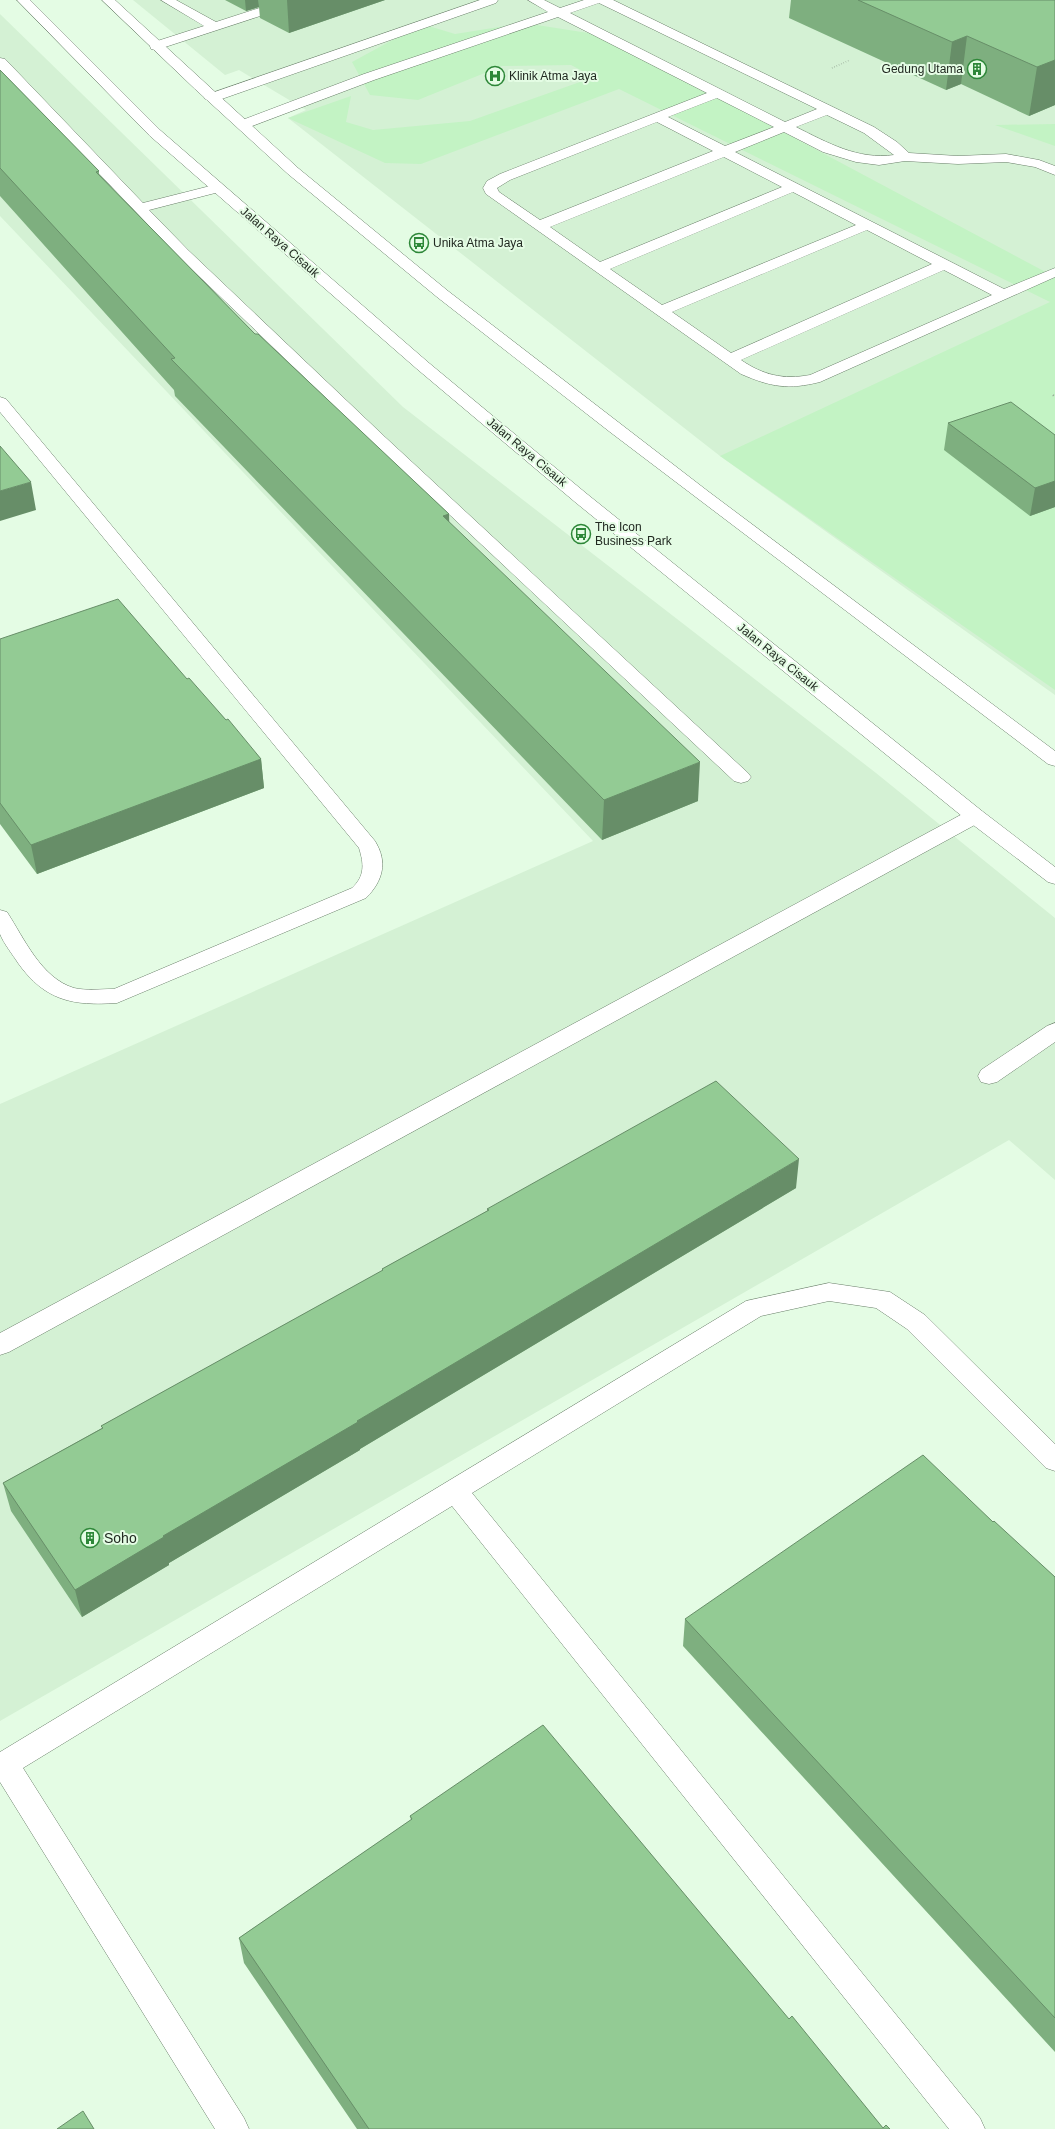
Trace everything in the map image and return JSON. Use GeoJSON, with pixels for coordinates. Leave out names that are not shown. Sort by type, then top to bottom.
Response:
{"type":"FeatureCollection","features":[{"type":"Feature","properties":{"kind":"main road","name":"Jalan Raya Cisauk"},"geometry":{"type":"LineString","coordinates":[[23,0],[198,178],[218,188],[424,366],[582,498],[975,816],[1055,877]]}},
{"type":"Feature","properties":{"kind":"main road"},"geometry":{"type":"LineString","coordinates":[[108,0],[211,98],[356,224],[566,391],[1055,760]]}},
{"type":"Feature","properties":{"kind":"main road"},"geometry":{"type":"LineString","coordinates":[[166,0],[215,26]]}},
{"type":"Feature","properties":{"kind":"main road"},"geometry":{"type":"LineString","coordinates":[[156,46],[296,0]]}},
{"type":"Feature","properties":{"kind":"main road"},"geometry":{"type":"LineString","coordinates":[[211,98],[492,0]]}},
{"type":"Feature","properties":{"kind":"main road"},"geometry":{"type":"LineString","coordinates":[[534,0],[781,127],[828,149],[856,158],[879,161],[905,157],[958,160],[1006,158],[1039,164],[1055,171]]}},
{"type":"Feature","properties":{"kind":"main road"},"geometry":{"type":"LineString","coordinates":[[242,125],[369,77],[556,12],[596,0]]}},
{"type":"Feature","properties":{"kind":"main road"},"geometry":{"type":"LineString","coordinates":[[603,0],[869,130],[892,145],[905,157]]}},
{"type":"Feature","properties":{"kind":"main road"},"geometry":{"type":"LineString","coordinates":[[0,62],[135,194],[139,208],[183,253],[368,429],[741,777]]}},
{"type":"Feature","properties":{"kind":"main road"},"geometry":{"type":"LineString","coordinates":[[716,94],[505,177],[492,184],[490,188],[493,194],[729,359],[747,371],[770,381],[794,383],[814,379],[1055,272]]}},
{"type":"Feature","properties":{"kind":"main road"},"geometry":{"type":"LineString","coordinates":[[539,226],[781,127],[827,110]]}},
{"type":"Feature","properties":{"kind":"main road"},"geometry":{"type":"LineString","coordinates":[[657,117],[1004,295]]}},
{"type":"Feature","properties":{"kind":"main road"},"geometry":{"type":"LineString","coordinates":[[599,268],[794,187]]}},
{"type":"Feature","properties":{"kind":"main road"},"geometry":{"type":"LineString","coordinates":[[139,208],[218,188]]}},
{"type":"Feature","properties":{"kind":"main road"},"geometry":{"type":"LineString","coordinates":[[660,311],[867,225]]}},
{"type":"Feature","properties":{"kind":"main road"},"geometry":{"type":"LineString","coordinates":[[729,359],[945,264]]}},
{"type":"Feature","properties":{"kind":"main road"},"geometry":{"type":"LineString","coordinates":[[0,402],[368,846],[374,860],[373,873],[368,885],[359,893],[117,996],[94,999],[73,997],[56,989],[40,978],[0,917]]}},
{"type":"Feature","properties":{"kind":"main road"},"geometry":{"type":"LineString","coordinates":[[0,1345],[975,816]]}},
{"type":"Feature","properties":{"kind":"main road"},"geometry":{"type":"LineString","coordinates":[[989,1076],[1055,1031]]}},
{"type":"Feature","properties":{"kind":"main road"},"geometry":{"type":"LineString","coordinates":[[233,2129],[2,1766],[755,1308],[829,1292],[881,1298],[916,1322],[1055,1460]]}},
{"type":"Feature","properties":{"kind":"main road"},"geometry":{"type":"LineString","coordinates":[[455,1491],[969,2129]]}},
{"type":"Feature","properties":{"kind":"shaded area"},"geometry":{"type":"Polygon","coordinates":[[[133,0],[1055,0],[1055,695],[720,456],[288,118],[306,110],[239,70],[225,75],[133,0]]]}},
{"type":"Feature","properties":{"kind":"shaded area"},"geometry":{"type":"Polygon","coordinates":[[[0,14],[403,407],[876,773],[1055,918],[1055,1180],[1009,1140],[0,1721],[0,1104],[593,841],[0,216],[0,14]]]}},
{"type":"Feature","properties":{"kind":"shaded area"},"geometry":{"type":"Polygon","coordinates":[[[524,23],[601,35],[1055,277],[1055,690],[720,456],[1050,302],[619,89],[421,164],[385,163],[288,118],[351,96],[346,122],[373,130],[470,121],[594,77],[571,65],[502,66],[418,100],[370,95],[352,62],[422,24],[455,34],[524,23]]]}},
{"type":"Feature","properties":{"kind":"shaded area"},"geometry":{"type":"Polygon","coordinates":[[[1055,124],[1055,146],[995,125],[1055,124]]]}},
{"type":"Feature","properties":{"kind":"building"},"geometry":{"type":"Polygon","coordinates":[[[858,0],[1055,0],[1055,60],[1037,67],[967,36],[952,42],[858,0]]]}},
{"type":"Feature","properties":{"kind":"building"},"geometry":{"type":"Polygon","coordinates":[[[0,70],[99,171],[96,172],[255,334],[258,334],[449,514],[443,516],[700,762],[604,800],[171,359],[175,358],[0,168],[0,70]]]}},
{"type":"Feature","properties":{"kind":"building"},"geometry":{"type":"Polygon","coordinates":[[[1011,402],[1055,435],[1055,481],[1035,488],[948,423],[1011,402]]]}},
{"type":"Feature","properties":{"kind":"building"},"geometry":{"type":"Polygon","coordinates":[[[0,446],[31,482],[0,491],[0,446]]]}},
{"type":"Feature","properties":{"kind":"building"},"geometry":{"type":"Polygon","coordinates":[[[118,599],[187,679],[189,678],[226,720],[228,719],[261,759],[31,845],[0,803],[0,639],[118,599]]]}},
{"type":"Feature","properties":{"kind":"building"},"geometry":{"type":"Polygon","coordinates":[[[716,1081],[799,1159],[357,1421],[358,1422],[163,1536],[164,1537],[75,1590],[3,1483],[103,1428],[101,1426],[383,1270],[382,1269],[489,1210],[487,1209],[716,1081]]]}},
{"type":"Feature","properties":{"kind":"building"},"geometry":{"type":"Polygon","coordinates":[[[923,1455],[993,1522],[994,1521],[1055,1577],[1055,2018],[685,1619],[923,1455]]]}},
{"type":"Feature","properties":{"kind":"building"},"geometry":{"type":"Polygon","coordinates":[[[543,1725],[789,2019],[792,2016],[883,2128],[886,2125],[890,2129],[369,2129],[239,1938],[412,1819],[410,1816],[543,1725]]]}},
{"type":"Feature","properties":{"kind":"building"},"geometry":{"type":"Polygon","coordinates":[[[83,2111],[94,2129],[57,2129],[83,2111]]]}},
{"type":"Feature","properties":{"kind":"place","name":"Gedung Utama"},"geometry":{"type":"Point","coordinates":[977,69]}},
{"type":"Feature","properties":{"kind":"place","name":"Klinik Atma Jaya"},"geometry":{"type":"Point","coordinates":[495,76]}},
{"type":"Feature","properties":{"kind":"place","name":"Unika Atma Jaya"},"geometry":{"type":"Point","coordinates":[419,243]}},
{"type":"Feature","properties":{"kind":"place","name":"The Icon Business Park"},"geometry":{"type":"Point","coordinates":[581,534]}},
{"type":"Feature","properties":{"kind":"place","name":"Soho"},"geometry":{"type":"Point","coordinates":[90,1538]}}]}
